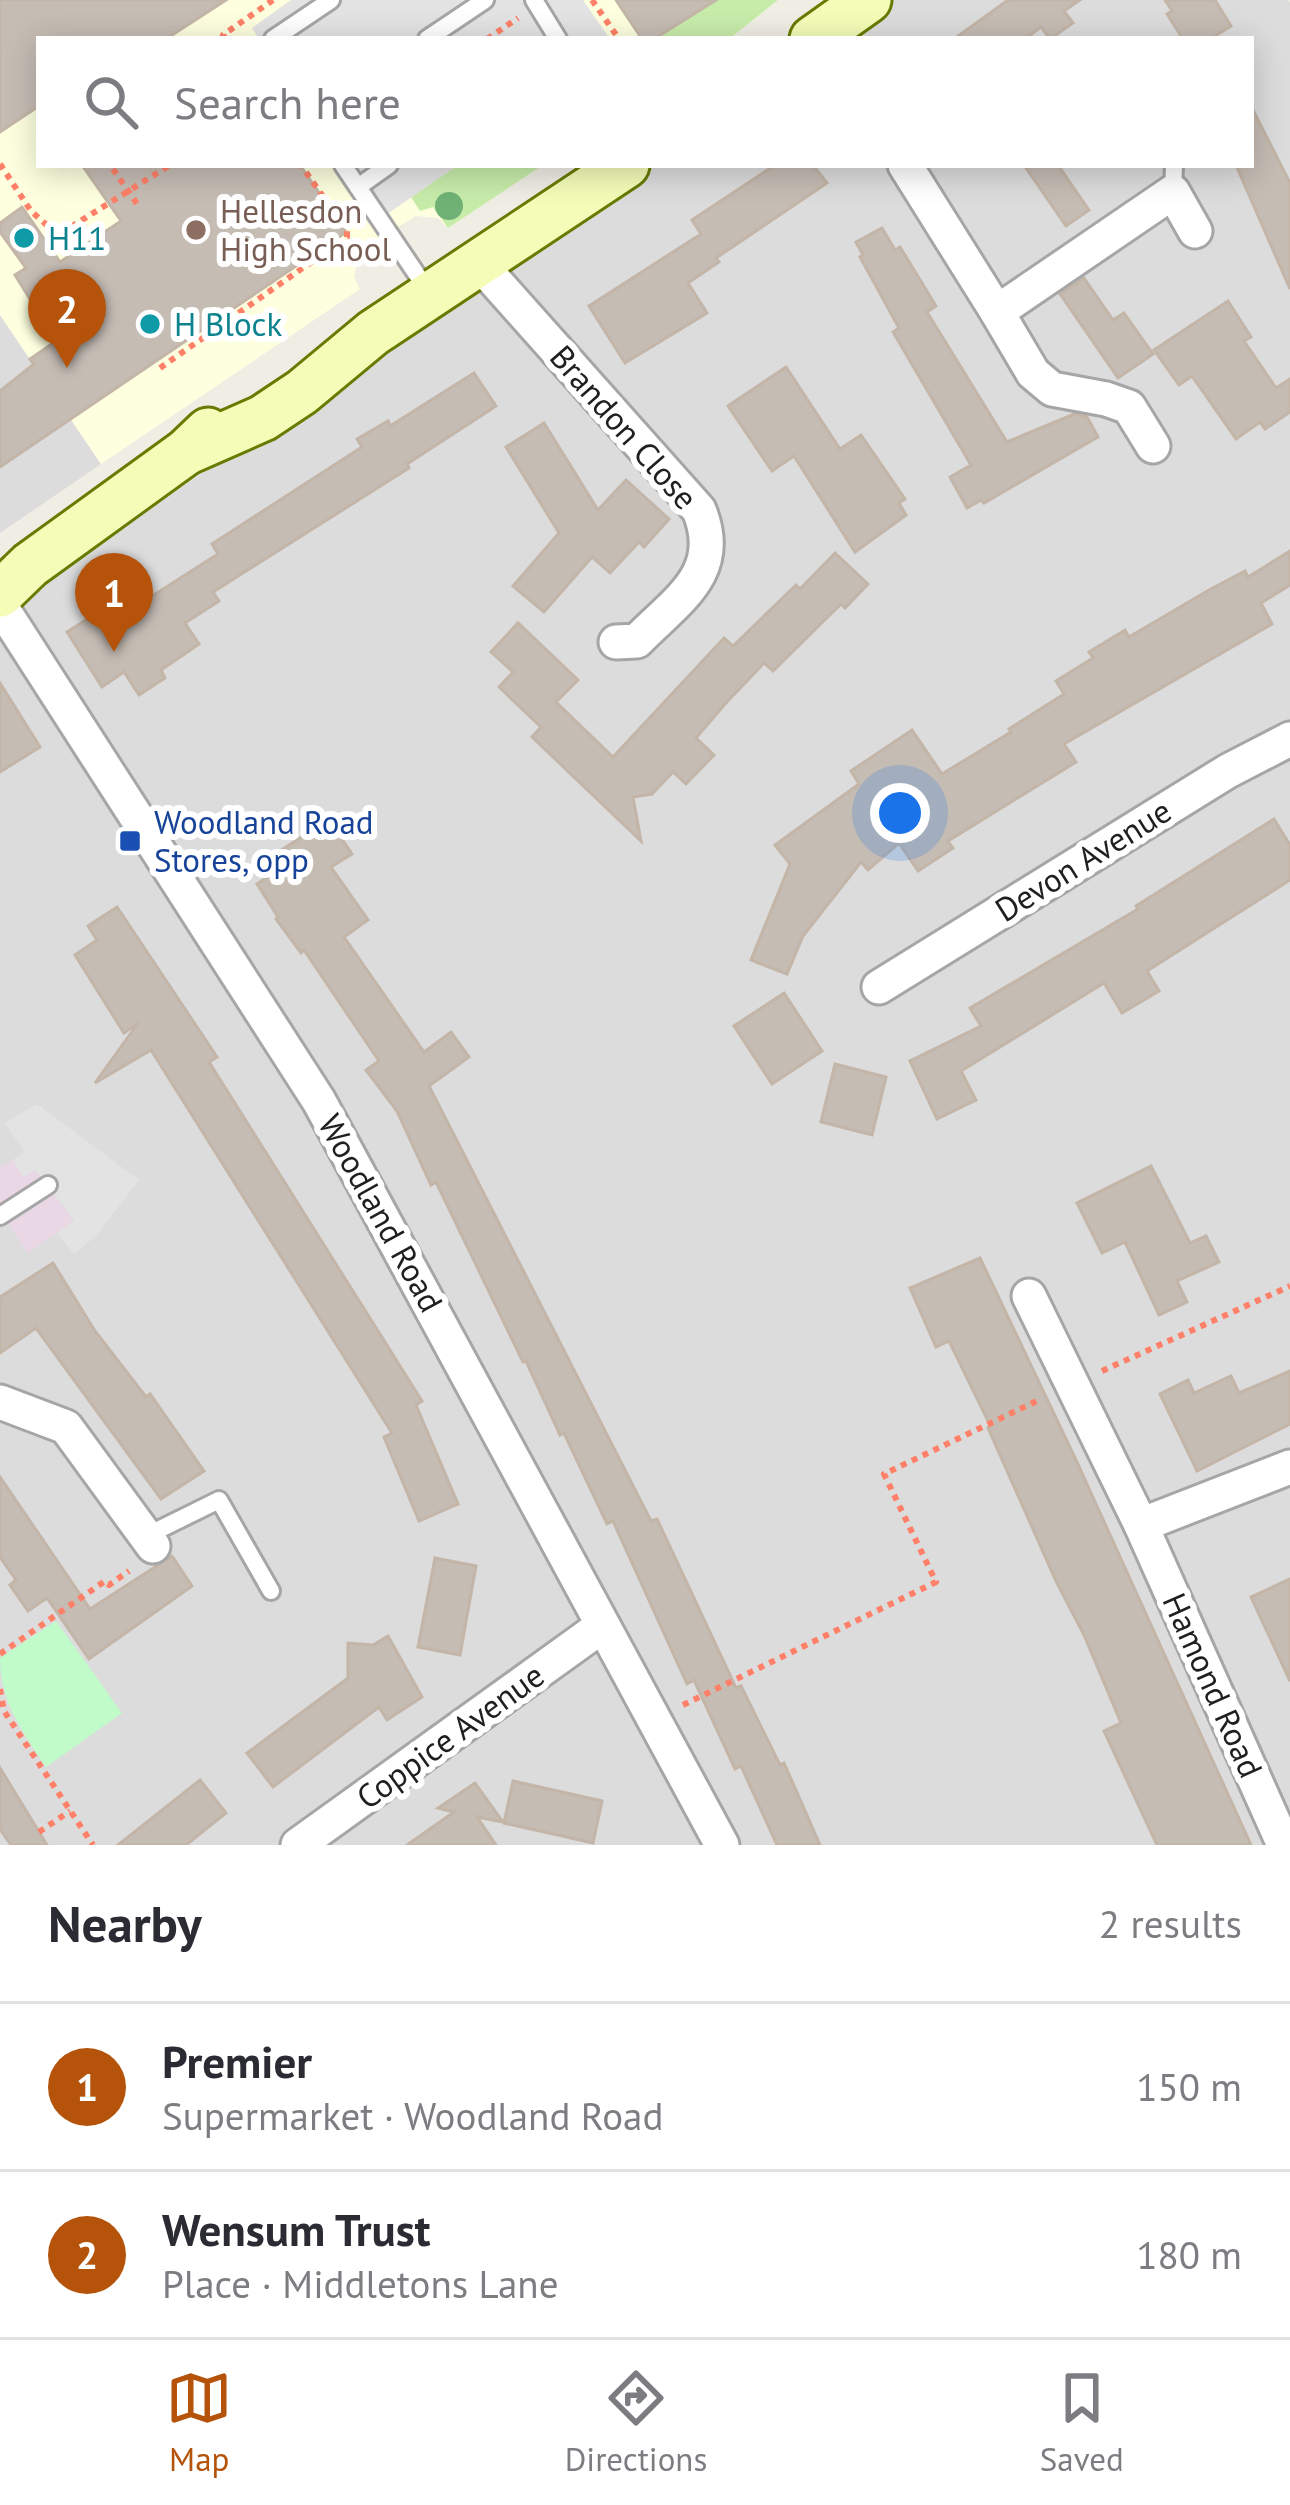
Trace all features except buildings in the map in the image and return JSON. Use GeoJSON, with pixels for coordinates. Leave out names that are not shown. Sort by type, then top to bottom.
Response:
{"type":"FeatureCollection","features":[{"type":"Feature","properties":{"kind":"street"},"geometry":{"type":"LineString","coordinates":[[821,36],[868,0]]}},
{"type":"Feature","properties":{"kind":"street"},"geometry":{"type":"LineString","coordinates":[[0,594],[30,565],[186,452],[262,418],[302,392],[373,333],[621,168]]}},
{"type":"Feature","properties":{"kind":"street"},"geometry":{"type":"LineString","coordinates":[[907,168],[1033,373],[1052,388],[1129,407],[1153,446]]}},
{"type":"Feature","properties":{"kind":"street"},"geometry":{"type":"LineString","coordinates":[[997,312],[1173,178],[1195,231]]}},
{"type":"Feature","properties":{"kind":"street","name":"Brandon Close"},"geometry":{"type":"LineString","coordinates":[[478,262],[699,510],[708,530],[710,550],[697,579],[638,641],[616,641]]}},
{"type":"Feature","properties":{"kind":"street","name":"Woodland Road"},"geometry":{"type":"LineString","coordinates":[[0,605],[319,1101],[722,1845]]}},
{"type":"Feature","properties":{"kind":"street","name":"Devon Avenue"},"geometry":{"type":"LineString","coordinates":[[878,987],[1228,771],[1290,739]]}},
{"type":"Feature","properties":{"kind":"street","name":"Hamond Road"},"geometry":{"type":"LineString","coordinates":[[1029,1296],[1141,1525],[1284,1845]]}},
{"type":"Feature","properties":{"kind":"street"},"geometry":{"type":"LineString","coordinates":[[0,1402],[66,1427],[150,1541]]}},
{"type":"Feature","properties":{"kind":"street"},"geometry":{"type":"LineString","coordinates":[[1141,1525],[1290,1467]]}},
{"type":"Feature","properties":{"kind":"street","name":"Coppice Avenue"},"geometry":{"type":"LineString","coordinates":[[298,1845],[602,1626]]}},
{"type":"Feature","properties":{"kind":"lane"},"geometry":{"type":"LineString","coordinates":[[277,36],[331,0]]}},
{"type":"Feature","properties":{"kind":"lane"},"geometry":{"type":"LineString","coordinates":[[432,36],[485,0]]}},
{"type":"Feature","properties":{"kind":"lane"},"geometry":{"type":"LineString","coordinates":[[534,0],[556,36]]}},
{"type":"Feature","properties":{"kind":"lane"},"geometry":{"type":"LineString","coordinates":[[346,168],[431,295]]}},
{"type":"Feature","properties":{"kind":"lane"},"geometry":{"type":"LineString","coordinates":[[358,187],[385,168]]}},
{"type":"Feature","properties":{"kind":"lane"},"geometry":{"type":"LineString","coordinates":[[0,1216],[48,1186]]}},
{"type":"Feature","properties":{"kind":"lane"},"geometry":{"type":"LineString","coordinates":[[150,1541],[219,1500],[271,1592]]}},
{"type":"Feature","properties":{"kind":"path"},"geometry":{"type":"LineString","coordinates":[[224,36],[273,0]]}},
{"type":"Feature","properties":{"kind":"path"},"geometry":{"type":"LineString","coordinates":[[592,0],[617,36]]}},
{"type":"Feature","properties":{"kind":"path"},"geometry":{"type":"LineString","coordinates":[[0,164],[31,211],[58,235],[165,168]]}},
{"type":"Feature","properties":{"kind":"path"},"geometry":{"type":"LineString","coordinates":[[160,368],[346,237],[304,168]]}},
{"type":"Feature","properties":{"kind":"path"},"geometry":{"type":"LineString","coordinates":[[113,169],[140,208]]}},
{"type":"Feature","properties":{"kind":"path"},"geometry":{"type":"LineString","coordinates":[[652,1720],[936,1582],[884,1474],[1290,1286]]}},
{"type":"Feature","properties":{"kind":"path"},"geometry":{"type":"LineString","coordinates":[[0,1654],[75,1600],[105,1581],[109,1585],[158,1551],[150,1541]]}},
{"type":"Feature","properties":{"kind":"path"},"geometry":{"type":"LineString","coordinates":[[0,1689],[4,1711],[93,1845]]}},
{"type":"Feature","properties":{"kind":"path"},"geometry":{"type":"LineString","coordinates":[[39,1832],[70,1811]]}},
{"type":"Feature","properties":{"kind":"shaded area","name":"Hellesdon High School"},"geometry":{"type":"Polygon","coordinates":[[[0,0],[778,0],[733,36],[36,36],[36,168],[538,168],[448,228],[438,218],[416,216],[389,233],[359,256],[354,277],[360,289],[101,464],[0,315],[0,0]]]}},
{"type":"Feature","properties":{"kind":"shaded area"},"geometry":{"type":"Polygon","coordinates":[[[291,0],[583,0],[608,36],[257,36],[252,28],[291,0]]]}},
{"type":"Feature","properties":{"kind":"shaded area"},"geometry":{"type":"Polygon","coordinates":[[[890,0],[1290,3],[1290,1845],[0,1845],[0,612],[647,168],[1254,168],[1254,36],[837,36],[890,0]]]}},
{"type":"Feature","properties":{"kind":"shaded area"},"geometry":{"type":"Polygon","coordinates":[[[345,168],[454,168],[380,219],[345,168]]]}},
{"type":"Feature","properties":{"kind":"shaded area"},"geometry":{"type":"Polygon","coordinates":[[[0,315],[101,464],[0,533],[0,315]]]}},
{"type":"Feature","properties":{"kind":"shaded area"},"geometry":{"type":"Polygon","coordinates":[[[37,1104],[139,1180],[97,1235],[74,1254],[57,1233],[74,1220],[35,1170],[23,1177],[13,1160],[24,1152],[5,1123],[37,1104]]]}},
{"type":"Feature","properties":{"kind":"shaded area"},"geometry":{"type":"Polygon","coordinates":[[[13,1160],[23,1177],[35,1169],[74,1221],[28,1253],[0,1212],[0,1167],[13,1160]]]}},
{"type":"Feature","properties":{"kind":"green space"},"geometry":{"type":"Polygon","coordinates":[[[689,0],[778,0],[733,36],[659,36],[696,13],[689,0]]]}},
{"type":"Feature","properties":{"kind":"green space"},"geometry":{"type":"Polygon","coordinates":[[[454,168],[538,168],[448,228],[433,207],[420,211],[411,197],[454,168]]]}},
{"type":"Feature","properties":{"kind":"green space"},"geometry":{"type":"Polygon","coordinates":[[[56,1621],[122,1713],[46,1767],[8,1702],[0,1658],[56,1621]]]}},
{"type":"Feature","properties":{"kind":"place","name":"Hellesdon High School"},"geometry":{"type":"Point","coordinates":[196,230]}},
{"type":"Feature","properties":{"kind":"place","name":"H11"},"geometry":{"type":"Point","coordinates":[24,238]}},
{"type":"Feature","properties":{"kind":"place","name":"H Block"},"geometry":{"type":"Point","coordinates":[150,324]}},
{"type":"Feature","properties":{"kind":"place","name":"Wensum Trust"},"geometry":{"type":"Point","coordinates":[67,368]}},
{"type":"Feature","properties":{"kind":"place","name":"Premier"},"geometry":{"type":"Point","coordinates":[114,652]}},
{"type":"Feature","properties":{"kind":"place","name":"Woodland Road Stores, opp"},"geometry":{"type":"Point","coordinates":[130,841]}}]}
